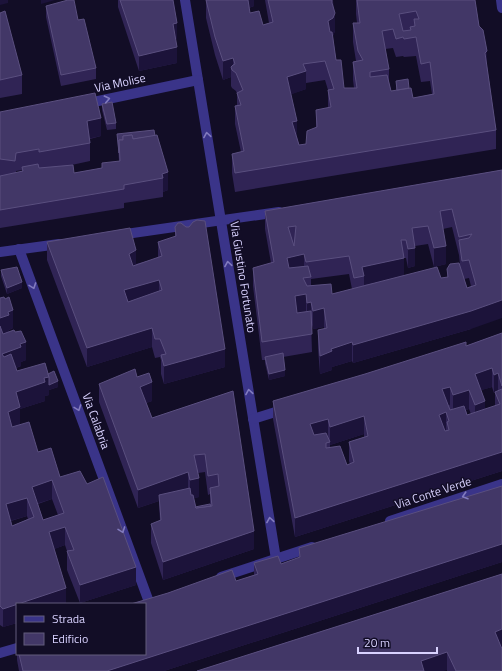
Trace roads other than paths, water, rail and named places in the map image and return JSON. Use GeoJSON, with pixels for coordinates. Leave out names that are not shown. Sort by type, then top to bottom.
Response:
{"type":"FeatureCollection","features":[{"type":"Feature","properties":{"kind":"street","name":"Via Giustino Fortunato"},"geometry":{"type":"LineString","coordinates":[[184,0],[276,559]]}},
{"type":"Feature","properties":{"kind":"street"},"geometry":{"type":"LineString","coordinates":[[501,0],[502,8]]}},
{"type":"Feature","properties":{"kind":"street","name":"Via Molise"},"geometry":{"type":"LineString","coordinates":[[76,105],[198,80]]}},
{"type":"Feature","properties":{"kind":"street"},"geometry":{"type":"LineString","coordinates":[[112,236],[291,210]]}},
{"type":"Feature","properties":{"kind":"street"},"geometry":{"type":"LineString","coordinates":[[0,252],[66,243]]}},
{"type":"Feature","properties":{"kind":"street","name":"Via Calabria"},"geometry":{"type":"LineString","coordinates":[[19,249],[150,602]]}},
{"type":"Feature","properties":{"kind":"street"},"geometry":{"type":"LineString","coordinates":[[253,419],[291,408]]}},
{"type":"Feature","properties":{"kind":"street","name":"Via Conte Verde"},"geometry":{"type":"LineString","coordinates":[[381,524],[502,484]]}},
{"type":"Feature","properties":{"kind":"street"},"geometry":{"type":"LineString","coordinates":[[209,582],[321,544]]}},
{"type":"Feature","properties":{"kind":"street"},"geometry":{"type":"LineString","coordinates":[[0,654],[16,648]]}}]}
